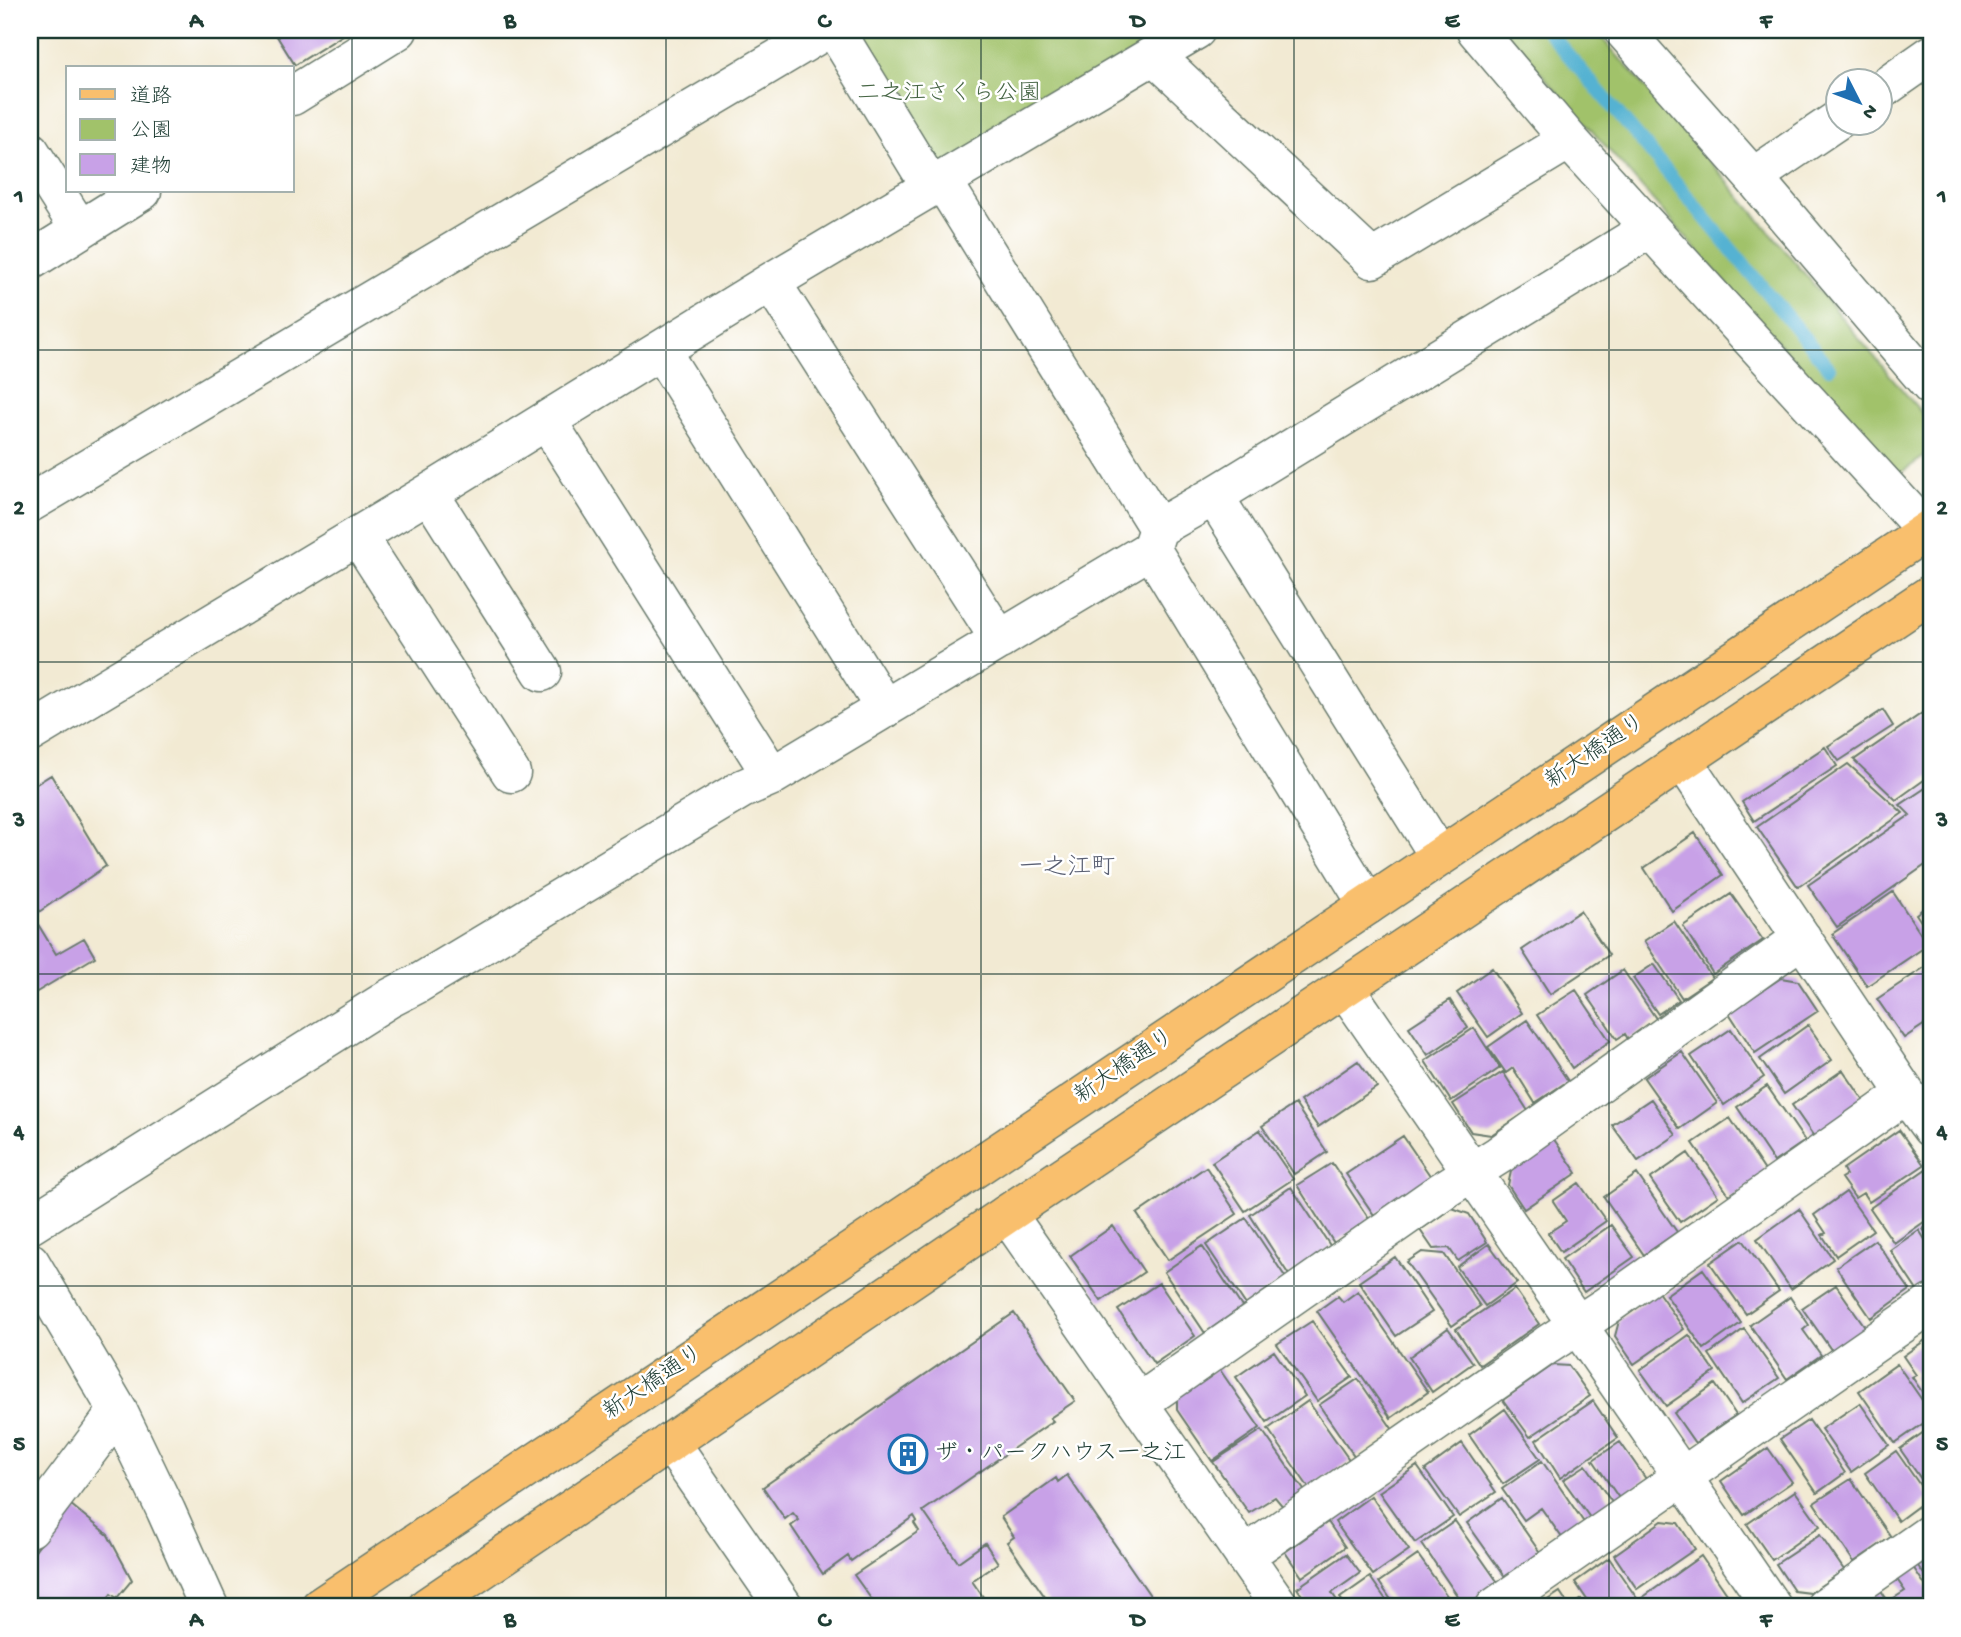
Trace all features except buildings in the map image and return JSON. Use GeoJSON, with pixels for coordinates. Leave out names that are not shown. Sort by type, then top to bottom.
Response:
{"type":"FeatureCollection","features":[{"type":"Feature","properties":{"kind":"main road","name":"新大橋通り"},"geometry":{"type":"LineString","coordinates":[[320,1607],[1439,856],[1930,532]]}},
{"type":"Feature","properties":{"kind":"main road"},"geometry":{"type":"LineString","coordinates":[[427,1607],[1931,594]]}},
{"type":"Feature","properties":{"kind":"street"},"geometry":{"type":"LineString","coordinates":[[294,95],[398,30]]}},
{"type":"Feature","properties":{"kind":"street"},"geometry":{"type":"LineString","coordinates":[[30,503],[826,30]]}},
{"type":"Feature","properties":{"kind":"street"},"geometry":{"type":"LineString","coordinates":[[835,30],[937,184],[1155,538],[1367,905]]}},
{"type":"Feature","properties":{"kind":"street"},"geometry":{"type":"LineString","coordinates":[[30,733],[429,493],[771,282],[1196,30]]}},
{"type":"Feature","properties":{"kind":"street"},"geometry":{"type":"LineString","coordinates":[[1476,30],[1649,229],[1930,532]]}},
{"type":"Feature","properties":{"kind":"street"},"geometry":{"type":"LineString","coordinates":[[1623,30],[1753,177],[1931,386]]}},
{"type":"Feature","properties":{"kind":"street"},"geometry":{"type":"LineString","coordinates":[[1895,80],[1931,55]]}},
{"type":"Feature","properties":{"kind":"street"},"geometry":{"type":"LineString","coordinates":[[1155,56],[1372,259],[1569,140]]}},
{"type":"Feature","properties":{"kind":"street"},"geometry":{"type":"LineString","coordinates":[[1753,177],[1825,128]]}},
{"type":"Feature","properties":{"kind":"street"},"geometry":{"type":"LineString","coordinates":[[30,151],[80,230]]}},
{"type":"Feature","properties":{"kind":"street"},"geometry":{"type":"LineString","coordinates":[[30,261],[140,192]]}},
{"type":"Feature","properties":{"kind":"street"},"geometry":{"type":"LineString","coordinates":[[30,1225],[390,998],[1000,640],[1214,496],[1649,229]]}},
{"type":"Feature","properties":{"kind":"street"},"geometry":{"type":"LineString","coordinates":[[771,282],[1000,640]]}},
{"type":"Feature","properties":{"kind":"street"},"geometry":{"type":"LineString","coordinates":[[661,351],[885,709]]}},
{"type":"Feature","properties":{"kind":"street"},"geometry":{"type":"LineString","coordinates":[[547,421],[772,776]]}},
{"type":"Feature","properties":{"kind":"street"},"geometry":{"type":"LineString","coordinates":[[429,493],[542,672]]}},
{"type":"Feature","properties":{"kind":"street"},"geometry":{"type":"LineString","coordinates":[[1214,496],[1439,856]]}},
{"type":"Feature","properties":{"kind":"street"},"geometry":{"type":"LineString","coordinates":[[358,536],[511,773]]}},
{"type":"Feature","properties":{"kind":"street"},"geometry":{"type":"LineString","coordinates":[[1684,762],[1931,1128]]}},
{"type":"Feature","properties":{"kind":"street"},"geometry":{"type":"LineString","coordinates":[[1139,1403],[1510,1147],[1802,938]]}},
{"type":"Feature","properties":{"kind":"street"},"geometry":{"type":"LineString","coordinates":[[1345,988],[1772,1607]]}},
{"type":"Feature","properties":{"kind":"street"},"geometry":{"type":"LineString","coordinates":[[1244,1556],[1906,1094]]}},
{"type":"Feature","properties":{"kind":"street"},"geometry":{"type":"LineString","coordinates":[[1007,1214],[1280,1607]]}},
{"type":"Feature","properties":{"kind":"street"},"geometry":{"type":"LineString","coordinates":[[30,1262],[118,1411],[209,1607]]}},
{"type":"Feature","properties":{"kind":"street"},"geometry":{"type":"LineString","coordinates":[[1495,1607],[1931,1304]]}},
{"type":"Feature","properties":{"kind":"street"},"geometry":{"type":"LineString","coordinates":[[30,1528],[118,1411]]}},
{"type":"Feature","properties":{"kind":"street"},"geometry":{"type":"LineString","coordinates":[[670,1442],[785,1607]]}},
{"type":"Feature","properties":{"kind":"street"},"geometry":{"type":"LineString","coordinates":[[1825,1607],[1931,1533]]}},
{"type":"Feature","properties":{"kind":"green space","name":"二之江さくら公園"},"geometry":{"type":"Polygon","coordinates":[[[837,30],[1182,30],[943,174],[837,30]]]}},
{"type":"Feature","properties":{"kind":"green space"},"geometry":{"type":"Polygon","coordinates":[[[1503,30],[1595,30],[1726,180],[1931,424],[1931,452],[1896,476],[1503,30]]]}},
{"type":"Feature","properties":{"kind":"waterway"},"geometry":{"type":"LineString","coordinates":[[1547,30],[1829,368]]}},
{"type":"Feature","properties":{"kind":"place","name":"ザ・パークハウス一之江"},"geometry":{"type":"Point","coordinates":[908,1454]}},
{"type":"Feature","properties":{"kind":"district","name":"一之江町"},"geometry":{"type":"Point","coordinates":[1067,868]}}]}
